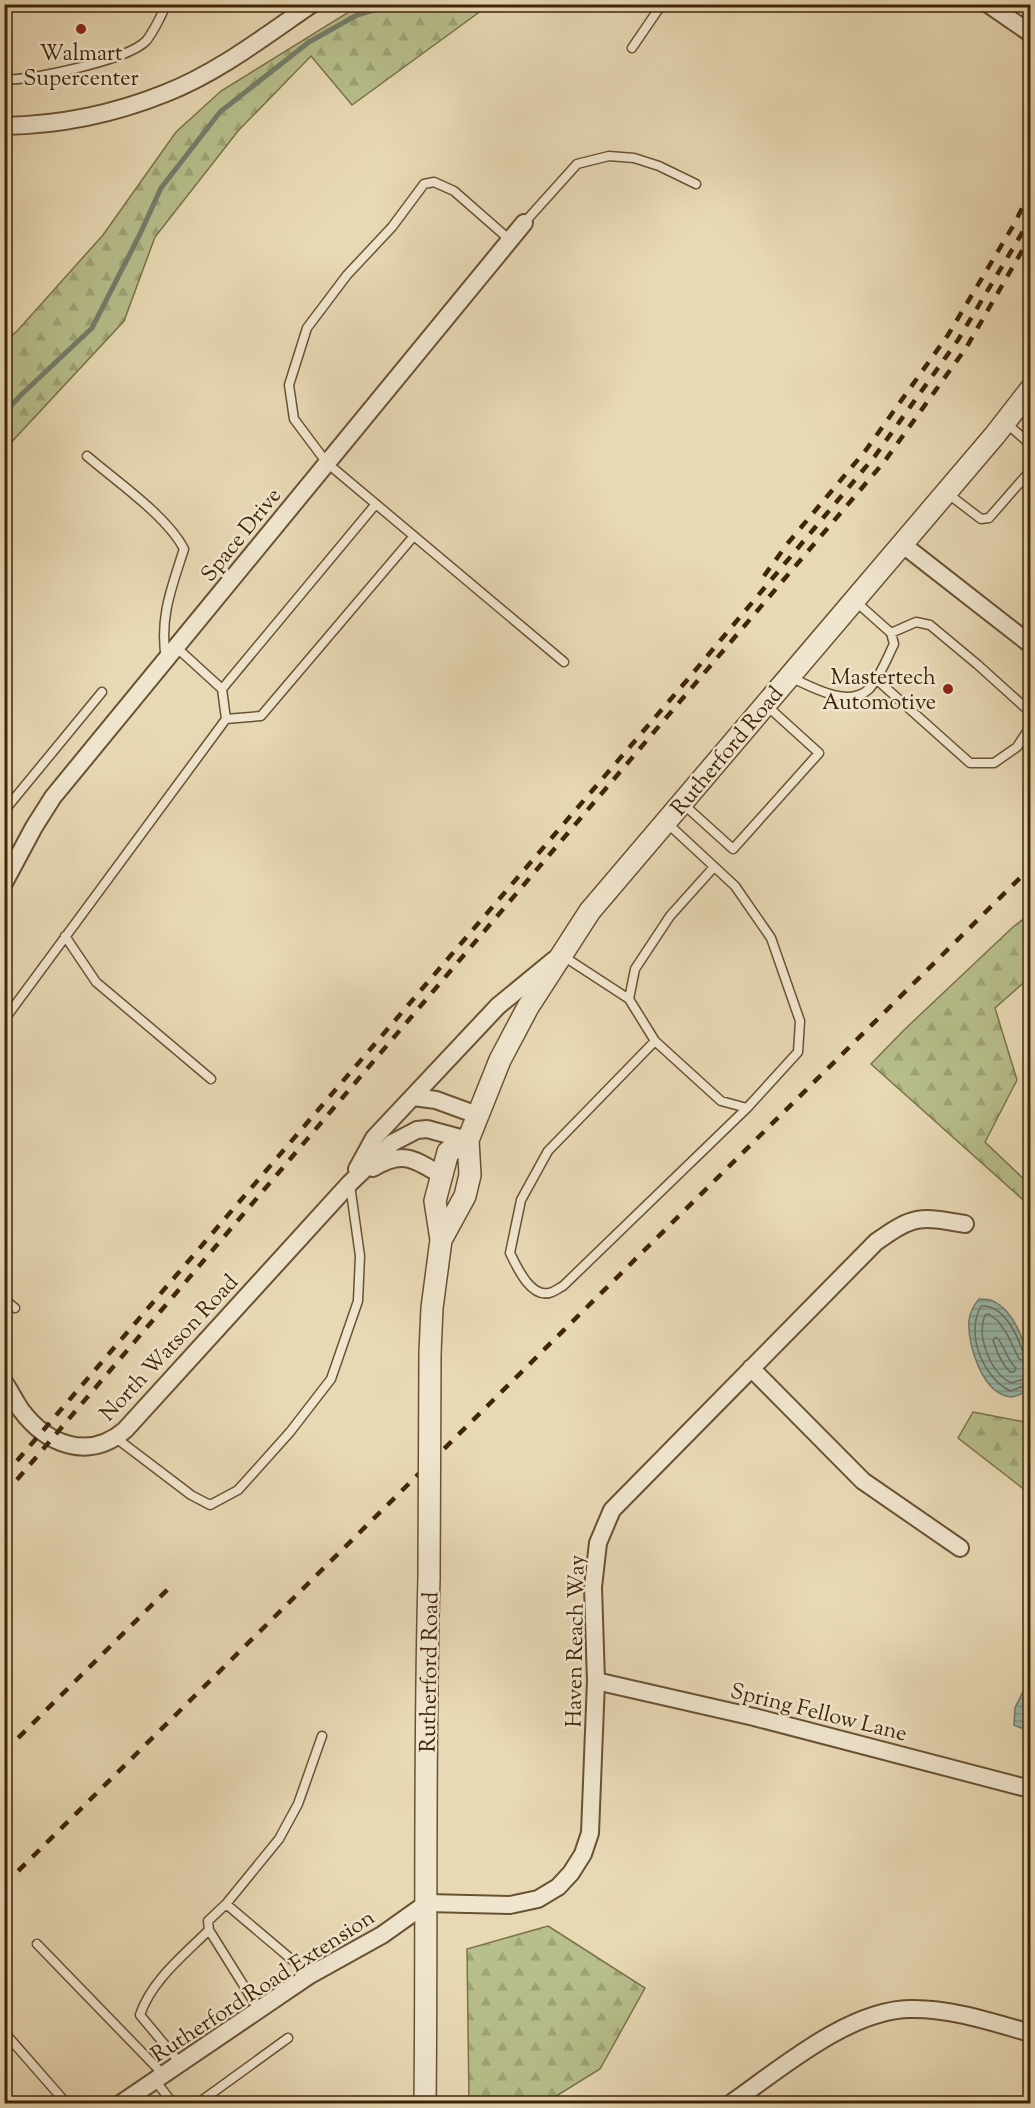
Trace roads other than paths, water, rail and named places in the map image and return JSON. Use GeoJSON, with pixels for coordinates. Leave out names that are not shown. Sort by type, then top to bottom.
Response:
{"type":"FeatureCollection","features":[{"type":"Feature","properties":{"kind":"street"},"geometry":{"type":"LineString","coordinates":[[4,126],[80,120],[118,110],[168,92],[216,68],[312,4]]}},
{"type":"Feature","properties":{"kind":"street"},"geometry":{"type":"LineString","coordinates":[[988,4],[1030,33]]}},
{"type":"Feature","properties":{"kind":"street","name":"Space Drive"},"geometry":{"type":"LineString","coordinates":[[4,883],[53,797],[524,223]]}},
{"type":"Feature","properties":{"kind":"street","name":"Rutherford Road"},"geometry":{"type":"LineString","coordinates":[[441,1240],[465,1196],[470,1174],[468,1140],[500,1060],[561,954],[590,911],[1030,390]]}},
{"type":"Feature","properties":{"kind":"street"},"geometry":{"type":"LineString","coordinates":[[902,544],[1030,644]]}},
{"type":"Feature","properties":{"kind":"street","name":"North Watson Road"},"geometry":{"type":"LineString","coordinates":[[350,1183],[374,1138],[498,1006],[561,954]]}},
{"type":"Feature","properties":{"kind":"street"},"geometry":{"type":"LineString","coordinates":[[413,1097],[436,1100],[477,1115]]}},
{"type":"Feature","properties":{"kind":"street","name":"North Watson Road"},"geometry":{"type":"LineString","coordinates":[[4,1382],[21,1410],[33,1424],[49,1436],[65,1444],[84,1447],[103,1445],[116,1438],[134,1421],[350,1183],[392,1143],[417,1130],[427,1129],[468,1140]]}},
{"type":"Feature","properties":{"kind":"street","name":"Rutherford Road"},"geometry":{"type":"LineString","coordinates":[[424,2103],[430,1353],[432,1308],[441,1240],[435,1201],[448,1152],[468,1140]]}},
{"type":"Feature","properties":{"kind":"street","name":"North Watson Road"},"geometry":{"type":"LineString","coordinates":[[350,1183],[383,1163],[398,1157],[414,1158],[441,1175]]}},
{"type":"Feature","properties":{"kind":"street","name":"Haven Reach Way"},"geometry":{"type":"LineString","coordinates":[[427,1903],[510,1905],[538,1899],[558,1887],[571,1873],[583,1854],[590,1833],[596,1681],[593,1587],[598,1543],[612,1510],[876,1242],[902,1224],[928,1217],[965,1224]]}},
{"type":"Feature","properties":{"kind":"street"},"geometry":{"type":"LineString","coordinates":[[752,1368],[863,1481],[960,1548]]}},
{"type":"Feature","properties":{"kind":"street","name":"Spring Fellow Lane"},"geometry":{"type":"LineString","coordinates":[[596,1681],[754,1717],[1030,1789]]}},
{"type":"Feature","properties":{"kind":"street","name":"Rutherford Road Extension"},"geometry":{"type":"LineString","coordinates":[[120,2103],[310,1975],[382,1935],[427,1903]]}},
{"type":"Feature","properties":{"kind":"street"},"geometry":{"type":"LineString","coordinates":[[730,2103],[835,2032],[885,2013],[908,2009],[940,2011],[1030,2032]]}},
{"type":"Feature","properties":{"kind":"lane"},"geometry":{"type":"LineString","coordinates":[[4,80],[24,80],[120,57],[146,41],[166,4]]}},
{"type":"Feature","properties":{"kind":"lane"},"geometry":{"type":"LineString","coordinates":[[632,48],[662,4]]}},
{"type":"Feature","properties":{"kind":"lane"},"geometry":{"type":"LineString","coordinates":[[524,223],[578,164],[609,156],[634,158],[659,166],[696,184]]}},
{"type":"Feature","properties":{"kind":"lane"},"geometry":{"type":"LineString","coordinates":[[510,240],[454,191],[434,182],[424,184],[392,227],[347,275],[307,328],[289,385],[294,419],[327,463],[564,662]]}},
{"type":"Feature","properties":{"kind":"lane"},"geometry":{"type":"LineString","coordinates":[[1005,422],[1030,444]]}},
{"type":"Feature","properties":{"kind":"lane"},"geometry":{"type":"LineString","coordinates":[[4,1020],[226,719],[222,689],[171,653],[163,640],[169,592],[184,549],[179,538],[164,521],[87,456]]}},
{"type":"Feature","properties":{"kind":"lane"},"geometry":{"type":"LineString","coordinates":[[946,492],[981,519],[989,518],[1030,471]]}},
{"type":"Feature","properties":{"kind":"lane"},"geometry":{"type":"LineString","coordinates":[[222,689],[375,505]]}},
{"type":"Feature","properties":{"kind":"lane"},"geometry":{"type":"LineString","coordinates":[[226,719],[261,716],[413,537]]}},
{"type":"Feature","properties":{"kind":"lane"},"geometry":{"type":"LineString","coordinates":[[789,676],[828,695],[849,697],[868,690],[894,644],[891,633],[854,600]]}},
{"type":"Feature","properties":{"kind":"lane"},"geometry":{"type":"LineString","coordinates":[[876,679],[970,763],[994,763],[1017,747],[1030,727],[1029,711],[930,625],[916,622],[891,633]]}},
{"type":"Feature","properties":{"kind":"lane"},"geometry":{"type":"LineString","coordinates":[[4,811],[102,692]]}},
{"type":"Feature","properties":{"kind":"lane"},"geometry":{"type":"LineString","coordinates":[[682,803],[733,849],[819,753],[766,704]]}},
{"type":"Feature","properties":{"kind":"lane"},"geometry":{"type":"LineString","coordinates":[[655,1041],[548,1151],[521,1200],[510,1253],[525,1279],[537,1291],[549,1293],[563,1286],[747,1108],[798,1052],[800,1021],[771,938],[735,886],[666,822]]}},
{"type":"Feature","properties":{"kind":"lane"},"geometry":{"type":"LineString","coordinates":[[629,999],[635,969],[670,916],[714,867]]}},
{"type":"Feature","properties":{"kind":"lane"},"geometry":{"type":"LineString","coordinates":[[65,936],[96,982],[211,1079]]}},
{"type":"Feature","properties":{"kind":"lane"},"geometry":{"type":"LineString","coordinates":[[561,954],[629,999],[655,1041],[721,1101],[747,1108]]}},
{"type":"Feature","properties":{"kind":"lane"},"geometry":{"type":"LineString","coordinates":[[116,1438],[191,1495],[210,1505],[238,1490],[290,1432],[331,1379],[358,1301],[360,1256],[350,1183]]}},
{"type":"Feature","properties":{"kind":"lane"},"geometry":{"type":"LineString","coordinates":[[4,1299],[15,1308]]}},
{"type":"Feature","properties":{"kind":"lane"},"geometry":{"type":"LineString","coordinates":[[259,2010],[209,1930],[208,1921],[226,1904],[279,1839],[298,1804],[322,1736]]}},
{"type":"Feature","properties":{"kind":"lane"},"geometry":{"type":"LineString","coordinates":[[226,1904],[310,1975]]}},
{"type":"Feature","properties":{"kind":"lane"},"geometry":{"type":"LineString","coordinates":[[180,2062],[140,2014],[144,2001],[162,1978],[209,1930]]}},
{"type":"Feature","properties":{"kind":"lane"},"geometry":{"type":"LineString","coordinates":[[37,1944],[159,2077],[173,2103]]}},
{"type":"Feature","properties":{"kind":"lane"},"geometry":{"type":"LineString","coordinates":[[4,2032],[67,2103]]}},
{"type":"Feature","properties":{"kind":"lane"},"geometry":{"type":"LineString","coordinates":[[197,2103],[288,2038]]}},
{"type":"Feature","properties":{"kind":"water"},"geometry":{"type":"Polygon","coordinates":[[[979,1299],[992,1300],[1002,1307],[1010,1316],[1023,1341],[1030,1379],[1028,1390],[1018,1396],[1011,1397],[1001,1394],[984,1378],[978,1366],[971,1342],[969,1320],[972,1309],[979,1299]]]}},
{"type":"Feature","properties":{"kind":"water"},"geometry":{"type":"Polygon","coordinates":[[[1030,1677],[1030,1726],[1021,1728],[1014,1725],[1015,1708],[1030,1677]]]}},
{"type":"Feature","properties":{"kind":"waterway"},"geometry":{"type":"LineString","coordinates":[[4,413],[92,328],[161,188],[220,112],[309,42],[357,15],[394,4]]}},
{"type":"Feature","properties":{"kind":"railway"},"geometry":{"type":"LineString","coordinates":[[764,576],[788,543],[866,450],[948,335],[1030,193]]}},
{"type":"Feature","properties":{"kind":"railway"},"geometry":{"type":"LineString","coordinates":[[4,1476],[688,679],[875,456],[958,340],[1022,233],[1030,215]]}},
{"type":"Feature","properties":{"kind":"railway"},"geometry":{"type":"LineString","coordinates":[[4,1495],[884,462],[966,348],[1030,237]]}},
{"type":"Feature","properties":{"kind":"railway"},"geometry":{"type":"LineString","coordinates":[[4,1885],[1030,868]]}},
{"type":"Feature","properties":{"kind":"railway"},"geometry":{"type":"LineString","coordinates":[[4,1752],[171,1586]]}},
{"type":"Feature","properties":{"kind":"place","name":"Walmart Supercenter"},"geometry":{"type":"Point","coordinates":[81,29]}},
{"type":"Feature","properties":{"kind":"place","name":"Mastertech Automotive"},"geometry":{"type":"Point","coordinates":[948,689]}}]}
